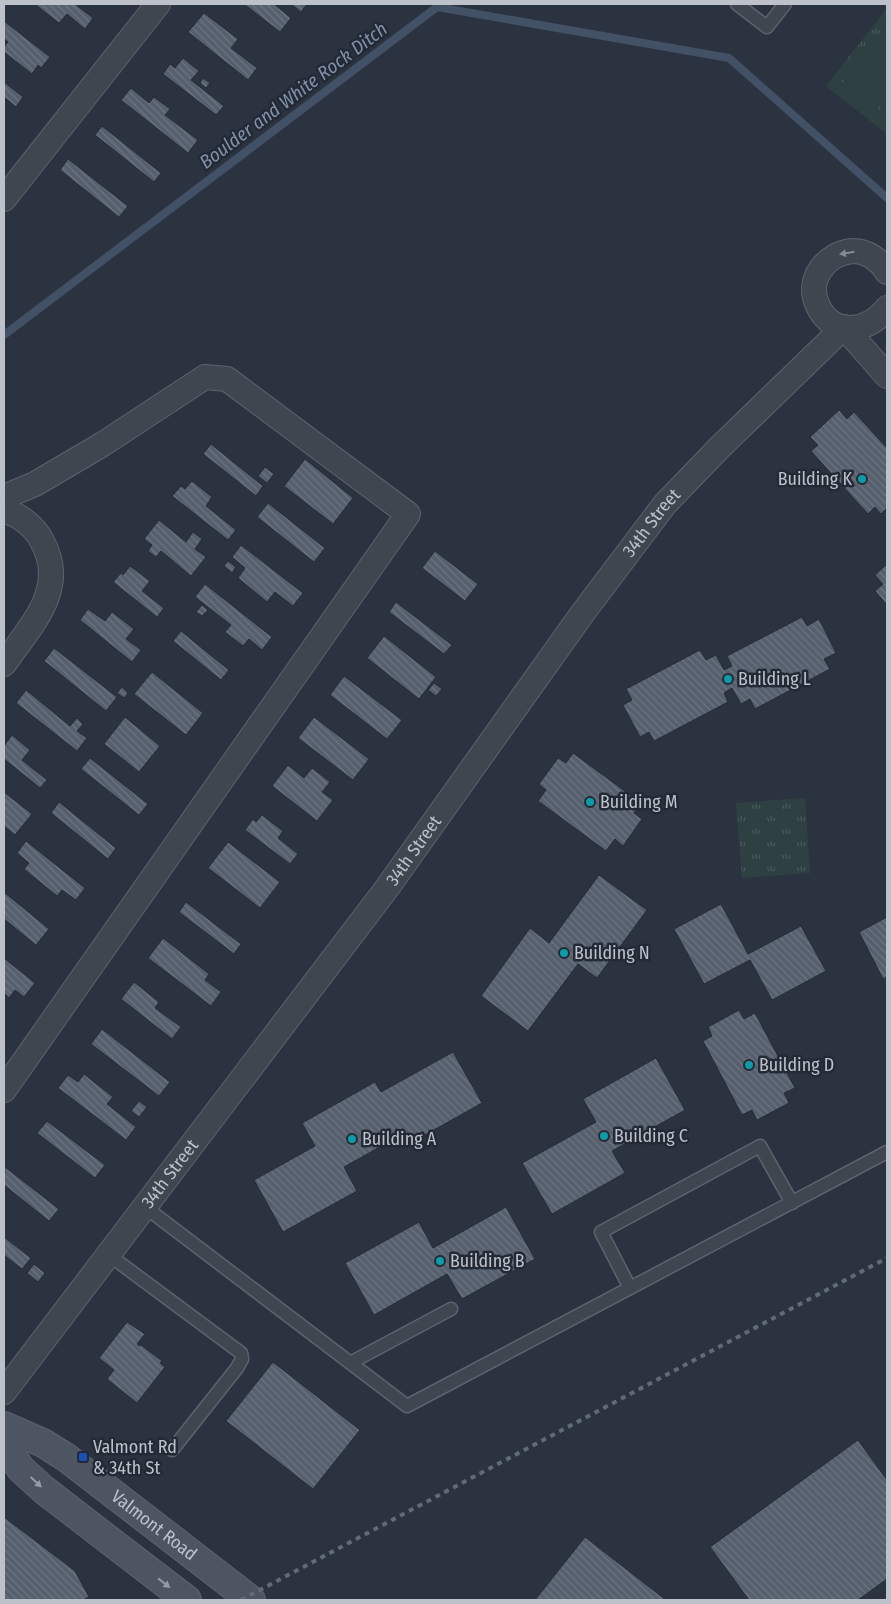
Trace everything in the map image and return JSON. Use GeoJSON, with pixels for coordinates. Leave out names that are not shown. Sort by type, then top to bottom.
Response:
{"type":"FeatureCollection","features":[{"type":"Feature","properties":{"kind":"main road","name":"Valmont Road"},"geometry":{"type":"LineString","coordinates":[[4,1426],[43,1443],[67,1458],[251,1600]]}},
{"type":"Feature","properties":{"kind":"main road"},"geometry":{"type":"LineString","coordinates":[[4,1446],[22,1470],[44,1490],[187,1600]]}},
{"type":"Feature","properties":{"kind":"street"},"geometry":{"type":"LineString","coordinates":[[4,199],[158,4]]}},
{"type":"Feature","properties":{"kind":"street"},"geometry":{"type":"LineString","coordinates":[[887,272],[875,258],[859,251],[842,252],[828,260],[817,273],[814,290],[818,306],[828,320],[844,327],[857,328],[869,325],[880,318],[887,308]]}},
{"type":"Feature","properties":{"kind":"street"},"geometry":{"type":"LineString","coordinates":[[844,327],[887,376]]}},
{"type":"Feature","properties":{"kind":"street","name":"34th Street"},"geometry":{"type":"LineString","coordinates":[[4,1392],[387,888],[582,614],[666,504],[720,447],[844,327]]}},
{"type":"Feature","properties":{"kind":"street"},"geometry":{"type":"LineString","coordinates":[[4,497],[44,479],[206,377],[227,379],[408,514],[4,1090]]}},
{"type":"Feature","properties":{"kind":"street"},"geometry":{"type":"LineString","coordinates":[[4,511],[12,513],[37,532],[48,553],[52,576],[48,600],[4,664]]}},
{"type":"Feature","properties":{"kind":"lane"},"geometry":{"type":"LineString","coordinates":[[737,4],[766,27],[785,4]]}},
{"type":"Feature","properties":{"kind":"lane"},"geometry":{"type":"LineString","coordinates":[[630,1288],[600,1232],[760,1146],[792,1203]]}},
{"type":"Feature","properties":{"kind":"lane"},"geometry":{"type":"LineString","coordinates":[[145,1207],[407,1406],[887,1152]]}},
{"type":"Feature","properties":{"kind":"lane"},"geometry":{"type":"LineString","coordinates":[[109,1254],[241,1353],[242,1359],[236,1368],[172,1450]]}},
{"type":"Feature","properties":{"kind":"lane"},"geometry":{"type":"LineString","coordinates":[[350,1363],[450,1309]]}},
{"type":"Feature","properties":{"kind":"green space"},"geometry":{"type":"Polygon","coordinates":[[[887,8],[887,134],[826,86],[887,8]]]}},
{"type":"Feature","properties":{"kind":"green space"},"geometry":{"type":"Polygon","coordinates":[[[887,27],[887,96],[875,112],[841,84],[887,27]]]}},
{"type":"Feature","properties":{"kind":"green space"},"geometry":{"type":"Polygon","coordinates":[[[805,798],[810,873],[742,878],[736,803],[805,798]]]}},
{"type":"Feature","properties":{"kind":"building"},"geometry":{"type":"Polygon","coordinates":[[[38,4],[75,4],[93,18],[85,29],[67,14],[59,23],[37,6],[38,4]]]}},
{"type":"Feature","properties":{"kind":"building"},"geometry":{"type":"Polygon","coordinates":[[[244,4],[274,4],[291,18],[280,32],[244,4]]]}},
{"type":"Feature","properties":{"kind":"building"},"geometry":{"type":"Polygon","coordinates":[[[291,4],[307,4],[301,12],[291,4]]]}},
{"type":"Feature","properties":{"kind":"building"},"geometry":{"type":"Polygon","coordinates":[[[204,13],[238,39],[231,48],[257,68],[248,80],[188,32],[204,13]]]}},
{"type":"Feature","properties":{"kind":"building"},"geometry":{"type":"Polygon","coordinates":[[[4,21],[50,57],[41,68],[38,65],[32,74],[4,52],[4,47],[8,42],[4,39],[4,21]]]}},
{"type":"Feature","properties":{"kind":"building"},"geometry":{"type":"Polygon","coordinates":[[[183,58],[199,71],[191,80],[224,106],[216,115],[163,74],[170,64],[175,68],[183,58]]]}},
{"type":"Feature","properties":{"kind":"building"},"geometry":{"type":"Polygon","coordinates":[[[203,78],[210,83],[206,88],[200,83],[203,78]]]}},
{"type":"Feature","properties":{"kind":"building"},"geometry":{"type":"Polygon","coordinates":[[[4,82],[23,97],[16,107],[5,98],[4,100],[4,82]]]}},
{"type":"Feature","properties":{"kind":"building"},"geometry":{"type":"Polygon","coordinates":[[[131,88],[149,103],[154,97],[170,109],[165,115],[198,140],[188,153],[121,100],[131,88]]]}},
{"type":"Feature","properties":{"kind":"building"},"geometry":{"type":"Polygon","coordinates":[[[102,126],[161,173],[154,182],[95,135],[102,126]]]}},
{"type":"Feature","properties":{"kind":"building"},"geometry":{"type":"Polygon","coordinates":[[[68,159],[128,206],[119,217],[60,170],[68,159]]]}},
{"type":"Feature","properties":{"kind":"building","name":"Building K"},"geometry":{"type":"Polygon","coordinates":[[[839,410],[847,419],[854,412],[887,448],[887,508],[881,514],[875,507],[868,514],[811,451],[818,445],[810,437],[839,410]]]}},
{"type":"Feature","properties":{"kind":"building"},"geometry":{"type":"Polygon","coordinates":[[[211,444],[263,486],[256,496],[203,454],[211,444]]]}},
{"type":"Feature","properties":{"kind":"building"},"geometry":{"type":"Polygon","coordinates":[[[305,459],[353,498],[333,524],[284,486],[305,459]]]}},
{"type":"Feature","properties":{"kind":"building"},"geometry":{"type":"Polygon","coordinates":[[[265,467],[274,474],[267,483],[258,476],[265,467]]]}},
{"type":"Feature","properties":{"kind":"building"},"geometry":{"type":"Polygon","coordinates":[[[192,481],[212,497],[206,506],[236,530],[228,540],[172,496],[181,486],[185,489],[192,481]]]}},
{"type":"Feature","properties":{"kind":"building"},"geometry":{"type":"Polygon","coordinates":[[[268,503],[325,548],[314,562],[257,517],[268,503]]]}},
{"type":"Feature","properties":{"kind":"building"},"geometry":{"type":"Polygon","coordinates":[[[159,520],[186,542],[193,532],[202,539],[195,549],[206,557],[191,576],[161,551],[156,557],[148,551],[152,545],[144,539],[159,520]]]}},
{"type":"Feature","properties":{"kind":"building"},"geometry":{"type":"Polygon","coordinates":[[[241,545],[303,593],[293,606],[275,592],[267,602],[238,578],[245,568],[232,557],[241,545]]]}},
{"type":"Feature","properties":{"kind":"building"},"geometry":{"type":"Polygon","coordinates":[[[435,551],[478,584],[465,601],[422,568],[435,551]]]}},
{"type":"Feature","properties":{"kind":"building"},"geometry":{"type":"Polygon","coordinates":[[[228,561],[236,567],[232,573],[224,566],[228,561]]]}},
{"type":"Feature","properties":{"kind":"building"},"geometry":{"type":"Polygon","coordinates":[[[887,564],[887,605],[875,591],[883,584],[875,575],[887,564]]]}},
{"type":"Feature","properties":{"kind":"building"},"geometry":{"type":"Polygon","coordinates":[[[130,566],[150,581],[142,591],[164,608],[157,617],[113,582],[121,573],[123,575],[130,566]]]}},
{"type":"Feature","properties":{"kind":"building"},"geometry":{"type":"Polygon","coordinates":[[[205,584],[272,637],[262,650],[249,639],[243,646],[225,632],[231,625],[195,597],[205,584]]]}},
{"type":"Feature","properties":{"kind":"building"},"geometry":{"type":"Polygon","coordinates":[[[396,602],[452,645],[444,654],[389,612],[396,602]]]}},
{"type":"Feature","properties":{"kind":"building"},"geometry":{"type":"Polygon","coordinates":[[[202,605],[208,610],[202,616],[196,612],[202,605]]]}},
{"type":"Feature","properties":{"kind":"building"},"geometry":{"type":"Polygon","coordinates":[[[88,609],[105,621],[112,612],[134,629],[126,639],[141,650],[132,662],[80,620],[88,609]]]}},
{"type":"Feature","properties":{"kind":"building","name":"Building L"},"geometry":{"type":"Polygon","coordinates":[[[802,617],[807,626],[819,619],[836,653],[824,659],[830,669],[755,709],[750,699],[741,704],[732,688],[724,693],[728,702],[654,741],[649,732],[640,737],[623,705],[632,700],[626,689],[700,650],[706,660],[716,655],[724,670],[732,666],[727,656],[802,617]]]}},
{"type":"Feature","properties":{"kind":"building"},"geometry":{"type":"Polygon","coordinates":[[[181,631],[229,670],[221,680],[173,641],[181,631]]]}},
{"type":"Feature","properties":{"kind":"building"},"geometry":{"type":"Polygon","coordinates":[[[384,636],[436,677],[419,699],[367,658],[384,636]]]}},
{"type":"Feature","properties":{"kind":"building"},"geometry":{"type":"Polygon","coordinates":[[[54,648],[117,697],[106,711],[44,661],[54,648]]]}},
{"type":"Feature","properties":{"kind":"building"},"geometry":{"type":"Polygon","coordinates":[[[152,672],[203,713],[186,735],[134,694],[152,672]]]}},
{"type":"Feature","properties":{"kind":"building"},"geometry":{"type":"Polygon","coordinates":[[[344,676],[402,720],[387,739],[330,695],[344,676]]]}},
{"type":"Feature","properties":{"kind":"building"},"geometry":{"type":"Polygon","coordinates":[[[434,683],[442,689],[436,696],[428,690],[434,683]]]}},
{"type":"Feature","properties":{"kind":"building"},"geometry":{"type":"Polygon","coordinates":[[[122,687],[128,693],[124,698],[117,693],[122,687]]]}},
{"type":"Feature","properties":{"kind":"building"},"geometry":{"type":"Polygon","coordinates":[[[26,690],[70,726],[77,718],[83,724],[77,731],[87,738],[77,751],[16,703],[26,690]]]}},
{"type":"Feature","properties":{"kind":"building"},"geometry":{"type":"Polygon","coordinates":[[[125,717],[160,746],[139,772],[104,744],[125,717]]]}},
{"type":"Feature","properties":{"kind":"building"},"geometry":{"type":"Polygon","coordinates":[[[314,717],[369,759],[353,780],[298,738],[314,717]]]}},
{"type":"Feature","properties":{"kind":"building"},"geometry":{"type":"Polygon","coordinates":[[[12,735],[30,750],[22,760],[47,780],[40,788],[4,759],[4,746],[12,735]]]}},
{"type":"Feature","properties":{"kind":"building","name":"Building M"},"geometry":{"type":"Polygon","coordinates":[[[573,753],[641,803],[634,813],[642,819],[623,846],[615,839],[606,851],[538,801],[546,790],[539,784],[558,758],[566,763],[573,753]]]}},
{"type":"Feature","properties":{"kind":"building"},"geometry":{"type":"Polygon","coordinates":[[[90,758],[148,804],[139,815],[81,769],[90,758]]]}},
{"type":"Feature","properties":{"kind":"building"},"geometry":{"type":"Polygon","coordinates":[[[288,765],[304,778],[312,768],[330,782],[322,792],[333,800],[317,821],[272,786],[288,765]]]}},
{"type":"Feature","properties":{"kind":"building"},"geometry":{"type":"Polygon","coordinates":[[[4,792],[32,814],[15,835],[4,826],[4,792]]]}},
{"type":"Feature","properties":{"kind":"building"},"geometry":{"type":"Polygon","coordinates":[[[59,802],[116,848],[108,859],[51,813],[59,802]]]}},
{"type":"Feature","properties":{"kind":"building"},"geometry":{"type":"Polygon","coordinates":[[[262,815],[283,831],[278,838],[298,854],[290,864],[245,830],[253,819],[256,822],[262,815]]]}},
{"type":"Feature","properties":{"kind":"building"},"geometry":{"type":"Polygon","coordinates":[[[26,841],[85,888],[76,900],[62,890],[57,896],[24,869],[29,863],[17,853],[26,841]]]}},
{"type":"Feature","properties":{"kind":"building"},"geometry":{"type":"Polygon","coordinates":[[[228,842],[280,882],[260,908],[208,868],[228,842]]]}},
{"type":"Feature","properties":{"kind":"building","name":"Building N"},"geometry":{"type":"Polygon","coordinates":[[[599,875],[647,910],[597,978],[578,964],[528,1031],[481,996],[530,928],[549,943],[599,875]]]}},
{"type":"Feature","properties":{"kind":"building"},"geometry":{"type":"Polygon","coordinates":[[[4,892],[49,929],[36,945],[4,919],[4,892]]]}},
{"type":"Feature","properties":{"kind":"building"},"geometry":{"type":"Polygon","coordinates":[[[186,902],[241,944],[234,954],[179,912],[186,902]]]}},
{"type":"Feature","properties":{"kind":"building"},"geometry":{"type":"Polygon","coordinates":[[[721,904],[748,954],[801,926],[826,971],[772,1000],[750,960],[704,984],[674,929],[721,904]]]}},
{"type":"Feature","properties":{"kind":"building"},"geometry":{"type":"Polygon","coordinates":[[[887,917],[887,977],[883,979],[859,932],[887,917]]]}},
{"type":"Feature","properties":{"kind":"building"},"geometry":{"type":"Polygon","coordinates":[[[163,938],[209,974],[205,980],[221,992],[211,1006],[148,958],[163,938]]]}},
{"type":"Feature","properties":{"kind":"building"},"geometry":{"type":"Polygon","coordinates":[[[4,958],[35,983],[24,997],[15,990],[9,998],[4,993],[4,958]]]}},
{"type":"Feature","properties":{"kind":"building"},"geometry":{"type":"Polygon","coordinates":[[[134,982],[159,1002],[155,1008],[181,1027],[172,1039],[121,999],[134,982]]]}},
{"type":"Feature","properties":{"kind":"building","name":"Building D"},"geometry":{"type":"Polygon","coordinates":[[[739,1010],[744,1019],[755,1013],[795,1088],[784,1093],[789,1103],[757,1120],[752,1110],[742,1115],[703,1041],[712,1036],[708,1027],[739,1010]]]}},
{"type":"Feature","properties":{"kind":"building"},"geometry":{"type":"Polygon","coordinates":[[[102,1029],[170,1082],[159,1096],[91,1044],[102,1029]]]}},
{"type":"Feature","properties":{"kind":"building","name":"Building A"},"geometry":{"type":"Polygon","coordinates":[[[453,1052],[482,1103],[409,1144],[403,1134],[344,1167],[357,1191],[283,1232],[254,1180],[315,1146],[302,1123],[375,1082],[381,1092],[453,1052]]]}},
{"type":"Feature","properties":{"kind":"building","name":"Building C"},"geometry":{"type":"Polygon","coordinates":[[[656,1058],[685,1110],[612,1151],[625,1173],[552,1214],[522,1163],[596,1122],[583,1099],[656,1058]]]}},
{"type":"Feature","properties":{"kind":"building"},"geometry":{"type":"Polygon","coordinates":[[[84,1074],[113,1097],[107,1104],[136,1127],[126,1140],[58,1088],[68,1075],[78,1082],[84,1074]]]}},
{"type":"Feature","properties":{"kind":"building"},"geometry":{"type":"Polygon","coordinates":[[[139,1101],[147,1107],[139,1117],[131,1111],[139,1101]]]}},
{"type":"Feature","properties":{"kind":"building"},"geometry":{"type":"Polygon","coordinates":[[[47,1121],[105,1165],[95,1178],[37,1133],[47,1121]]]}},
{"type":"Feature","properties":{"kind":"building"},"geometry":{"type":"Polygon","coordinates":[[[5,1167],[59,1209],[49,1221],[4,1185],[5,1167]]]}},
{"type":"Feature","properties":{"kind":"building","name":"Building B"},"geometry":{"type":"Polygon","coordinates":[[[506,1207],[535,1259],[462,1299],[447,1274],[374,1315],[345,1263],[419,1222],[433,1248],[506,1207]]]}},
{"type":"Feature","properties":{"kind":"building"},"geometry":{"type":"Polygon","coordinates":[[[4,1237],[31,1258],[22,1269],[4,1255],[4,1237]]]}},
{"type":"Feature","properties":{"kind":"building"},"geometry":{"type":"Polygon","coordinates":[[[34,1264],[45,1273],[38,1282],[27,1273],[34,1264]]]}},
{"type":"Feature","properties":{"kind":"building"},"geometry":{"type":"Polygon","coordinates":[[[127,1322],[145,1334],[137,1344],[162,1361],[160,1363],[165,1367],[137,1403],[107,1379],[114,1370],[99,1358],[127,1322]]]}},
{"type":"Feature","properties":{"kind":"building"},"geometry":{"type":"Polygon","coordinates":[[[273,1362],[360,1430],[313,1489],[226,1421],[273,1362]]]}},
{"type":"Feature","properties":{"kind":"building"},"geometry":{"type":"Polygon","coordinates":[[[858,1440],[887,1480],[887,1579],[858,1600],[749,1600],[710,1547],[858,1440]]]}},
{"type":"Feature","properties":{"kind":"building"},"geometry":{"type":"Polygon","coordinates":[[[4,1517],[75,1571],[89,1597],[83,1600],[4,1600],[4,1517]]]}},
{"type":"Feature","properties":{"kind":"building"},"geometry":{"type":"Polygon","coordinates":[[[585,1537],[666,1600],[535,1600],[585,1537]]]}},
{"type":"Feature","properties":{"kind":"waterway","name":"Boulder and White Rock Ditch"},"geometry":{"type":"LineString","coordinates":[[4,335],[437,7],[729,58],[887,198]]}},
{"type":"Feature","properties":{"kind":"railway"},"geometry":{"type":"LineString","coordinates":[[241,1600],[887,1258]]}},
{"type":"Feature","properties":{"kind":"place","name":"Building K"},"geometry":{"type":"Point","coordinates":[862,479]}},
{"type":"Feature","properties":{"kind":"place","name":"Building L"},"geometry":{"type":"Point","coordinates":[728,679]}},
{"type":"Feature","properties":{"kind":"place","name":"Building M"},"geometry":{"type":"Point","coordinates":[590,802]}},
{"type":"Feature","properties":{"kind":"place","name":"Building N"},"geometry":{"type":"Point","coordinates":[564,953]}},
{"type":"Feature","properties":{"kind":"place","name":"Building D"},"geometry":{"type":"Point","coordinates":[749,1065]}},
{"type":"Feature","properties":{"kind":"place","name":"Building C"},"geometry":{"type":"Point","coordinates":[604,1136]}},
{"type":"Feature","properties":{"kind":"place","name":"Building A"},"geometry":{"type":"Point","coordinates":[352,1139]}},
{"type":"Feature","properties":{"kind":"place","name":"Building B"},"geometry":{"type":"Point","coordinates":[440,1261]}},
{"type":"Feature","properties":{"kind":"place","name":"Valmont Rd & 34th St"},"geometry":{"type":"Point","coordinates":[83,1457]}}]}
